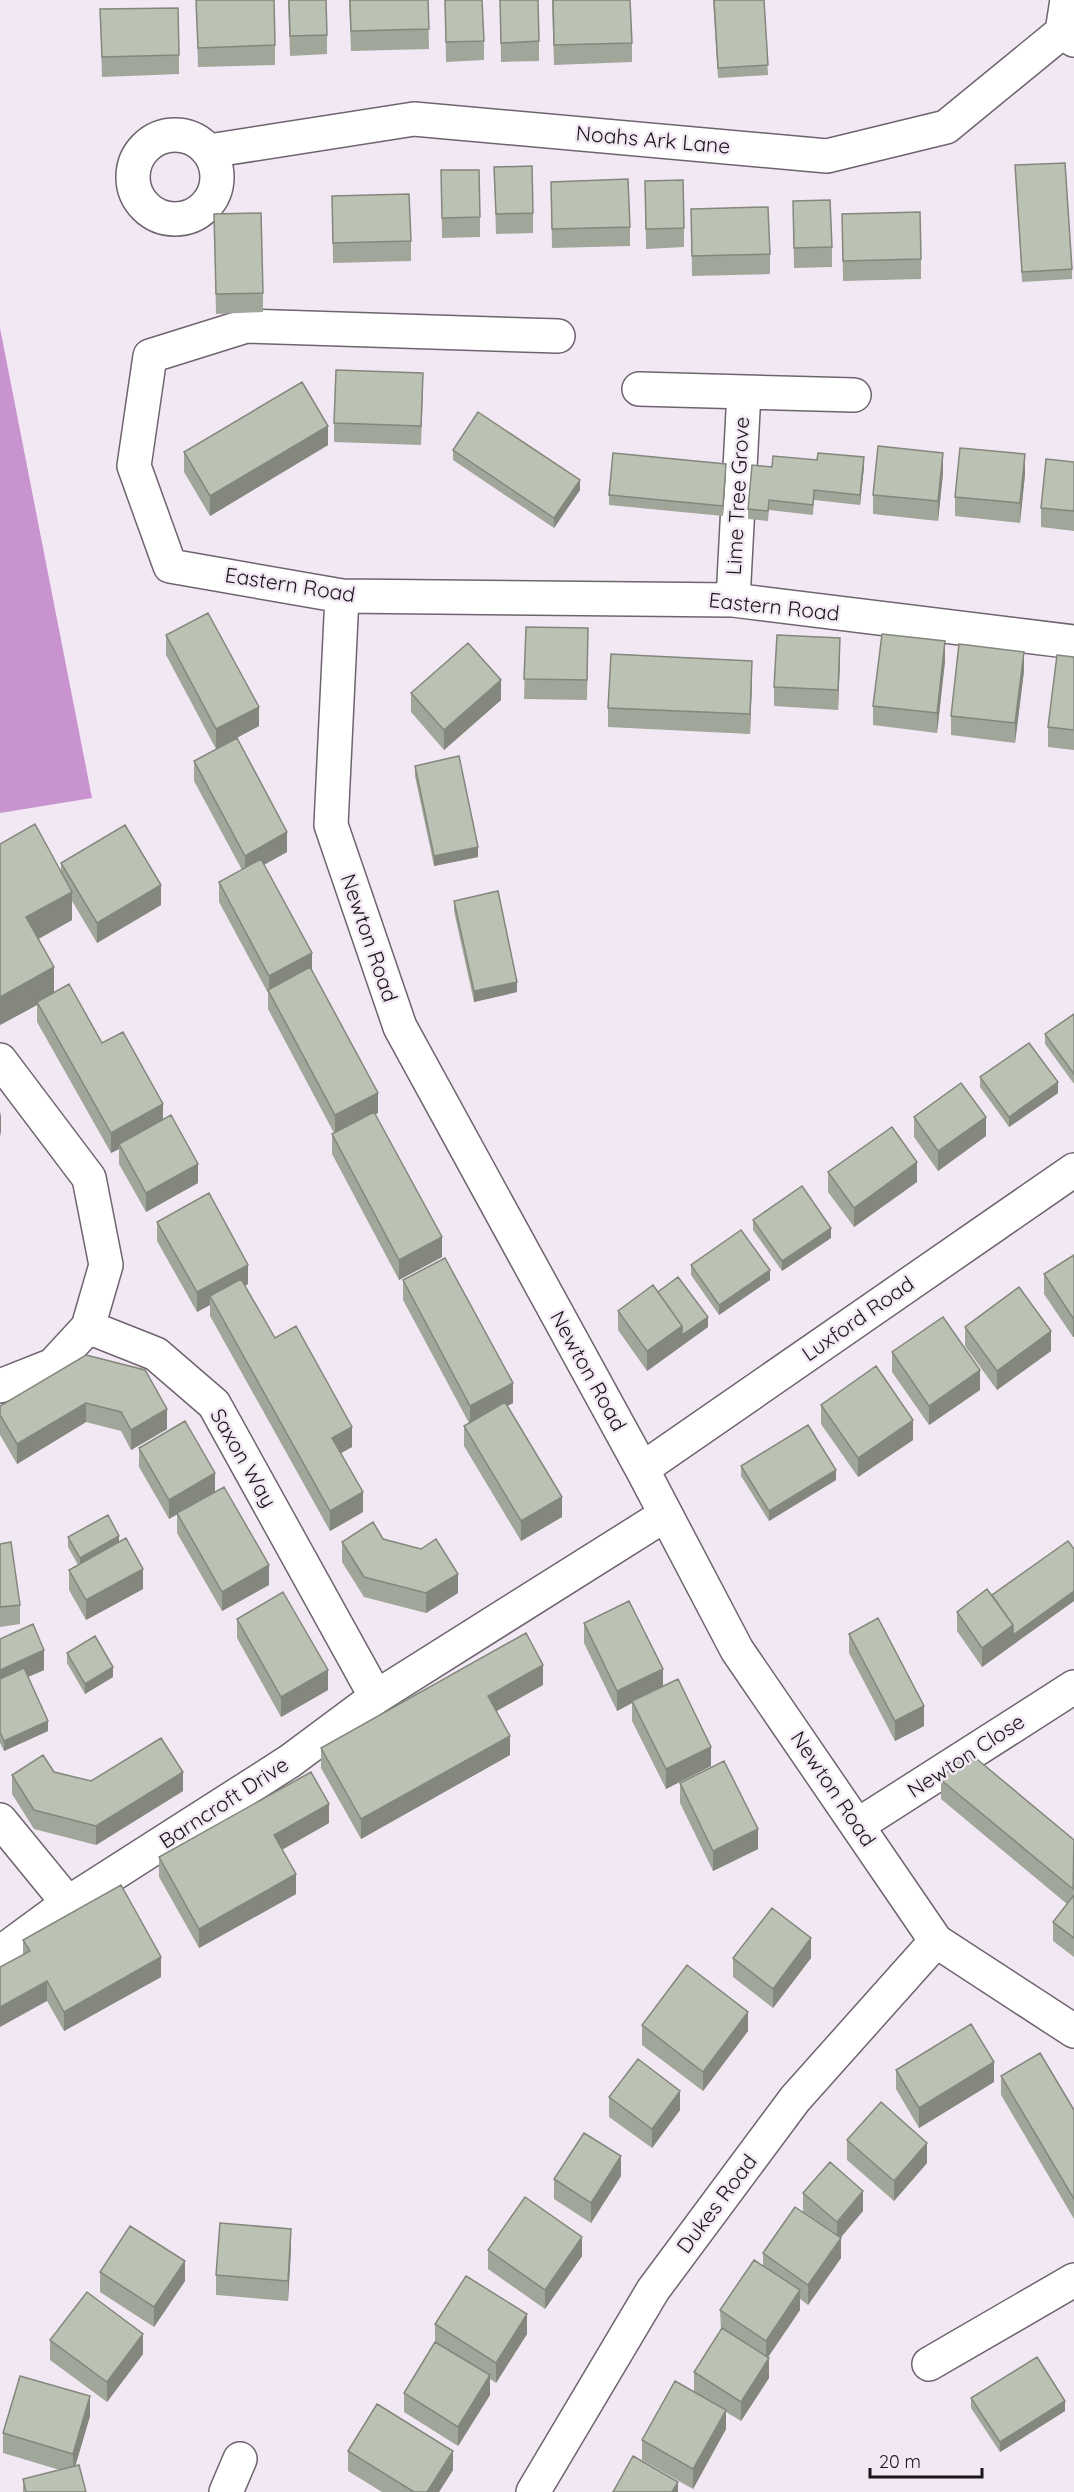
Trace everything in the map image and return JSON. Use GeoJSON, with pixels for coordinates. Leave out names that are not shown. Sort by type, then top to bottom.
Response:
{"type":"FeatureCollection","features":[{"type":"Feature","properties":{"kind":"street","name":"Noahs Ark Lane"},"geometry":{"type":"LineString","coordinates":[[209,151],[414,119],[827,156],[946,127],[1068,36],[1067,0]]}},
{"type":"Feature","properties":{"kind":"street","name":"Eastern Road"},"geometry":{"type":"LineString","coordinates":[[558,336],[246,326],[150,356],[134,466],[170,566],[342,596],[733,600],[1074,642]]}},
{"type":"Feature","properties":{"kind":"street","name":"Lime Tree Grove"},"geometry":{"type":"LineString","coordinates":[[639,389],[854,395]]}},
{"type":"Feature","properties":{"kind":"street","name":"Lime Tree Grove"},"geometry":{"type":"LineString","coordinates":[[733,600],[744,392]]}},
{"type":"Feature","properties":{"kind":"street","name":"Newton Road"},"geometry":{"type":"LineString","coordinates":[[342,596],[331,825],[396,1016],[498,1209],[642,1469],[737,1650],[936,1941],[1074,2031]]}},
{"type":"Feature","properties":{"kind":"street"},"geometry":{"type":"LineString","coordinates":[[0,1060],[89,1178],[106,1265],[88,1327],[53,1365],[0,1386]]}},
{"type":"Feature","properties":{"kind":"street","name":"Luxford Road"},"geometry":{"type":"LineString","coordinates":[[642,1469],[1074,1170]]}},
{"type":"Feature","properties":{"kind":"street","name":"Saxon Way"},"geometry":{"type":"LineString","coordinates":[[88,1327],[156,1354],[214,1404],[376,1697]]}},
{"type":"Feature","properties":{"kind":"street","name":"Barncroft Drive"},"geometry":{"type":"LineString","coordinates":[[0,1953],[68,1904],[290,1761],[376,1697],[665,1515]]}},
{"type":"Feature","properties":{"kind":"street","name":"Newton Close"},"geometry":{"type":"LineString","coordinates":[[858,1825],[1074,1687]]}},
{"type":"Feature","properties":{"kind":"street"},"geometry":{"type":"LineString","coordinates":[[0,1820],[68,1904]]}},
{"type":"Feature","properties":{"kind":"street","name":"Dukes Road"},"geometry":{"type":"LineString","coordinates":[[533,2492],[653,2290],[795,2099],[936,1941]]}},
{"type":"Feature","properties":{"kind":"street"},"geometry":{"type":"LineString","coordinates":[[929,2364],[1074,2280]]}},
{"type":"Feature","properties":{"kind":"street"},"geometry":{"type":"LineString","coordinates":[[226,2492],[240,2459]]}},
{"type":"Feature","properties":{"kind":"shaded area"},"geometry":{"type":"Polygon","coordinates":[[[0,328],[92,798],[0,813],[0,328]]]}},
{"type":"Feature","properties":{"kind":"building"},"geometry":{"type":"Polygon","coordinates":[[[196,0],[274,0],[275,45],[198,48],[196,0]]]}},
{"type":"Feature","properties":{"kind":"building"},"geometry":{"type":"Polygon","coordinates":[[[289,0],[326,0],[327,35],[290,36],[289,0]]]}},
{"type":"Feature","properties":{"kind":"building"},"geometry":{"type":"Polygon","coordinates":[[[350,0],[428,0],[429,29],[351,31],[350,0]]]}},
{"type":"Feature","properties":{"kind":"building"},"geometry":{"type":"Polygon","coordinates":[[[445,0],[482,0],[484,41],[446,42],[445,0]]]}},
{"type":"Feature","properties":{"kind":"building"},"geometry":{"type":"Polygon","coordinates":[[[500,0],[538,0],[539,41],[501,43],[500,0]]]}},
{"type":"Feature","properties":{"kind":"building"},"geometry":{"type":"Polygon","coordinates":[[[553,0],[630,0],[632,43],[554,45],[553,0]]]}},
{"type":"Feature","properties":{"kind":"building"},"geometry":{"type":"Polygon","coordinates":[[[714,0],[764,0],[768,65],[718,68],[714,0]]]}},
{"type":"Feature","properties":{"kind":"building"},"geometry":{"type":"Polygon","coordinates":[[[178,8],[179,55],[102,57],[100,9],[178,8]]]}},
{"type":"Feature","properties":{"kind":"building"},"geometry":{"type":"Polygon","coordinates":[[[1065,163],[1072,269],[1022,272],[1015,165],[1065,163]]]}},
{"type":"Feature","properties":{"kind":"building"},"geometry":{"type":"Polygon","coordinates":[[[532,166],[533,213],[496,214],[494,167],[532,166]]]}},
{"type":"Feature","properties":{"kind":"building"},"geometry":{"type":"Polygon","coordinates":[[[441,170],[479,170],[480,217],[442,218],[441,170]]]}},
{"type":"Feature","properties":{"kind":"building"},"geometry":{"type":"Polygon","coordinates":[[[628,179],[630,227],[552,229],[551,182],[628,179]]]}},
{"type":"Feature","properties":{"kind":"building"},"geometry":{"type":"Polygon","coordinates":[[[683,180],[684,228],[646,229],[645,181],[683,180]]]}},
{"type":"Feature","properties":{"kind":"building"},"geometry":{"type":"Polygon","coordinates":[[[409,194],[411,241],[333,243],[332,196],[409,194]]]}},
{"type":"Feature","properties":{"kind":"building"},"geometry":{"type":"Polygon","coordinates":[[[830,200],[832,247],[794,248],[793,201],[830,200]]]}},
{"type":"Feature","properties":{"kind":"building"},"geometry":{"type":"Polygon","coordinates":[[[768,207],[770,254],[692,256],[691,209],[768,207]]]}},
{"type":"Feature","properties":{"kind":"building"},"geometry":{"type":"Polygon","coordinates":[[[920,212],[921,259],[843,261],[842,214],[920,212]]]}},
{"type":"Feature","properties":{"kind":"building"},"geometry":{"type":"Polygon","coordinates":[[[261,213],[263,293],[216,294],[214,214],[261,213]]]}},
{"type":"Feature","properties":{"kind":"building"},"geometry":{"type":"Polygon","coordinates":[[[336,370],[423,373],[421,426],[334,423],[336,370]]]}},
{"type":"Feature","properties":{"kind":"building"},"geometry":{"type":"Polygon","coordinates":[[[302,382],[328,426],[210,496],[184,452],[302,382]]]}},
{"type":"Feature","properties":{"kind":"building"},"geometry":{"type":"Polygon","coordinates":[[[478,412],[580,480],[554,518],[453,450],[478,412]]]}},
{"type":"Feature","properties":{"kind":"building"},"geometry":{"type":"Polygon","coordinates":[[[878,446],[943,453],[938,501],[873,495],[878,446]]]}},
{"type":"Feature","properties":{"kind":"building"},"geometry":{"type":"Polygon","coordinates":[[[960,448],[1025,454],[1020,503],[955,497],[960,448]]]}},
{"type":"Feature","properties":{"kind":"building"},"geometry":{"type":"Polygon","coordinates":[[[613,453],[726,464],[723,506],[609,495],[613,453]]]}},
{"type":"Feature","properties":{"kind":"building"},"geometry":{"type":"Polygon","coordinates":[[[818,453],[864,457],[860,495],[814,490],[813,505],[769,500],[768,511],[748,509],[752,465],[772,467],[773,456],[817,460],[818,453]]]}},
{"type":"Feature","properties":{"kind":"building"},"geometry":{"type":"Polygon","coordinates":[[[1046,459],[1074,462],[1074,511],[1041,508],[1046,459]]]}},
{"type":"Feature","properties":{"kind":"building"},"geometry":{"type":"Polygon","coordinates":[[[208,613],[259,707],[216,729],[166,635],[208,613]]]}},
{"type":"Feature","properties":{"kind":"building"},"geometry":{"type":"Polygon","coordinates":[[[526,627],[588,628],[587,680],[524,679],[526,627]]]}},
{"type":"Feature","properties":{"kind":"building"},"geometry":{"type":"Polygon","coordinates":[[[882,634],[945,641],[937,713],[873,706],[882,634]]]}},
{"type":"Feature","properties":{"kind":"building"},"geometry":{"type":"Polygon","coordinates":[[[777,635],[840,638],[838,690],[774,687],[777,635]]]}},
{"type":"Feature","properties":{"kind":"building"},"geometry":{"type":"Polygon","coordinates":[[[468,643],[501,680],[444,730],[411,693],[468,643]]]}},
{"type":"Feature","properties":{"kind":"building"},"geometry":{"type":"Polygon","coordinates":[[[959,644],[1024,652],[1015,723],[951,716],[959,644]]]}},
{"type":"Feature","properties":{"kind":"building"},"geometry":{"type":"Polygon","coordinates":[[[611,654],[752,661],[750,714],[608,708],[611,654]]]}},
{"type":"Feature","properties":{"kind":"building"},"geometry":{"type":"Polygon","coordinates":[[[1057,655],[1074,657],[1074,730],[1048,727],[1057,655]]]}},
{"type":"Feature","properties":{"kind":"building"},"geometry":{"type":"Polygon","coordinates":[[[237,738],[287,832],[245,856],[194,761],[237,738]]]}},
{"type":"Feature","properties":{"kind":"building"},"geometry":{"type":"Polygon","coordinates":[[[459,756],[478,847],[434,856],[415,766],[459,756]]]}},
{"type":"Feature","properties":{"kind":"building"},"geometry":{"type":"Polygon","coordinates":[[[35,824],[72,892],[26,917],[54,967],[0,997],[0,844],[35,824]]]}},
{"type":"Feature","properties":{"kind":"building"},"geometry":{"type":"Polygon","coordinates":[[[125,825],[161,885],[97,923],[61,863],[125,825]]]}},
{"type":"Feature","properties":{"kind":"building"},"geometry":{"type":"Polygon","coordinates":[[[261,859],[312,953],[269,976],[219,882],[261,859]]]}},
{"type":"Feature","properties":{"kind":"building"},"geometry":{"type":"Polygon","coordinates":[[[498,891],[517,982],[474,991],[454,901],[498,891]]]}},
{"type":"Feature","properties":{"kind":"building"},"geometry":{"type":"Polygon","coordinates":[[[310,967],[378,1093],[335,1115],[268,990],[310,967]]]}},
{"type":"Feature","properties":{"kind":"building"},"geometry":{"type":"Polygon","coordinates":[[[69,984],[102,1043],[123,1032],[163,1104],[111,1133],[37,1002],[69,984]]]}},
{"type":"Feature","properties":{"kind":"building"},"geometry":{"type":"Polygon","coordinates":[[[1074,1014],[1074,1074],[1045,1034],[1074,1014]]]}},
{"type":"Feature","properties":{"kind":"building"},"geometry":{"type":"Polygon","coordinates":[[[1029,1043],[1058,1082],[1009,1117],[980,1077],[1029,1043]]]}},
{"type":"Feature","properties":{"kind":"building"},"geometry":{"type":"Polygon","coordinates":[[[961,1083],[986,1117],[938,1151],[914,1117],[961,1083]]]}},
{"type":"Feature","properties":{"kind":"building"},"geometry":{"type":"Polygon","coordinates":[[[374,1112],[442,1237],[399,1260],[332,1134],[374,1112]]]}},
{"type":"Feature","properties":{"kind":"building"},"geometry":{"type":"Polygon","coordinates":[[[171,1115],[198,1164],[146,1193],[119,1144],[171,1115]]]}},
{"type":"Feature","properties":{"kind":"building"},"geometry":{"type":"Polygon","coordinates":[[[892,1127],[917,1162],[854,1208],[828,1172],[892,1127]]]}},
{"type":"Feature","properties":{"kind":"building"},"geometry":{"type":"Polygon","coordinates":[[[802,1186],[831,1228],[782,1261],[753,1220],[802,1186]]]}},
{"type":"Feature","properties":{"kind":"building"},"geometry":{"type":"Polygon","coordinates":[[[209,1193],[248,1265],[197,1292],[157,1222],[209,1193]]]}},
{"type":"Feature","properties":{"kind":"building"},"geometry":{"type":"Polygon","coordinates":[[[741,1230],[770,1270],[719,1305],[691,1265],[741,1230]]]}},
{"type":"Feature","properties":{"kind":"building"},"geometry":{"type":"Polygon","coordinates":[[[1074,1255],[1074,1317],[1073,1318],[1044,1274],[1074,1255]]]}},
{"type":"Feature","properties":{"kind":"building"},"geometry":{"type":"Polygon","coordinates":[[[445,1258],[513,1383],[470,1406],[403,1280],[445,1258]]]}},
{"type":"Feature","properties":{"kind":"building"},"geometry":{"type":"Polygon","coordinates":[[[678,1277],[708,1317],[682,1335],[682,1326],[658,1292],[678,1277]]]}},
{"type":"Feature","properties":{"kind":"building"},"geometry":{"type":"Polygon","coordinates":[[[241,1279],[275,1338],[296,1326],[352,1427],[332,1438],[363,1492],[330,1511],[210,1296],[241,1279]]]}},
{"type":"Feature","properties":{"kind":"building"},"geometry":{"type":"Polygon","coordinates":[[[653,1285],[682,1326],[647,1351],[618,1311],[653,1285]]]}},
{"type":"Feature","properties":{"kind":"building"},"geometry":{"type":"Polygon","coordinates":[[[1019,1287],[1051,1331],[997,1371],[965,1327],[1019,1287]]]}},
{"type":"Feature","properties":{"kind":"building"},"geometry":{"type":"Polygon","coordinates":[[[943,1317],[980,1370],[929,1406],[892,1352],[943,1317]]]}},
{"type":"Feature","properties":{"kind":"building"},"geometry":{"type":"Polygon","coordinates":[[[86,1355],[145,1370],[167,1409],[131,1430],[121,1412],[86,1403],[17,1444],[0,1415],[0,1406],[86,1355]]]}},
{"type":"Feature","properties":{"kind":"building"},"geometry":{"type":"Polygon","coordinates":[[[876,1366],[913,1420],[858,1458],[821,1405],[876,1366]]]}},
{"type":"Feature","properties":{"kind":"building"},"geometry":{"type":"Polygon","coordinates":[[[505,1402],[562,1497],[521,1521],[464,1426],[505,1402]]]}},
{"type":"Feature","properties":{"kind":"building"},"geometry":{"type":"Polygon","coordinates":[[[185,1421],[215,1473],[169,1500],[139,1448],[185,1421]]]}},
{"type":"Feature","properties":{"kind":"building"},"geometry":{"type":"Polygon","coordinates":[[[808,1425],[836,1470],[769,1511],[741,1466],[808,1425]]]}},
{"type":"Feature","properties":{"kind":"building"},"geometry":{"type":"Polygon","coordinates":[[[224,1487],[269,1565],[222,1592],[177,1513],[224,1487]]]}},
{"type":"Feature","properties":{"kind":"building"},"geometry":{"type":"Polygon","coordinates":[[[108,1515],[119,1536],[80,1558],[68,1537],[108,1515]]]}},
{"type":"Feature","properties":{"kind":"building"},"geometry":{"type":"Polygon","coordinates":[[[373,1522],[383,1539],[421,1549],[436,1539],[458,1574],[426,1593],[364,1577],[342,1542],[373,1522]]]}},
{"type":"Feature","properties":{"kind":"building"},"geometry":{"type":"Polygon","coordinates":[[[126,1538],[143,1569],[86,1600],[69,1570],[126,1538]]]}},
{"type":"Feature","properties":{"kind":"building"},"geometry":{"type":"Polygon","coordinates":[[[1068,1541],[1074,1549],[1074,1591],[1013,1635],[1013,1625],[992,1595],[1068,1541]]]}},
{"type":"Feature","properties":{"kind":"building"},"geometry":{"type":"Polygon","coordinates":[[[11,1542],[20,1605],[0,1607],[0,1544],[11,1542]]]}},
{"type":"Feature","properties":{"kind":"building"},"geometry":{"type":"Polygon","coordinates":[[[987,1589],[1013,1625],[982,1648],[957,1612],[987,1589]]]}},
{"type":"Feature","properties":{"kind":"building"},"geometry":{"type":"Polygon","coordinates":[[[283,1592],[328,1670],[281,1697],[237,1619],[283,1592]]]}},
{"type":"Feature","properties":{"kind":"building"},"geometry":{"type":"Polygon","coordinates":[[[629,1601],[663,1669],[617,1691],[584,1623],[629,1601]]]}},
{"type":"Feature","properties":{"kind":"building"},"geometry":{"type":"Polygon","coordinates":[[[878,1618],[924,1706],[895,1721],[849,1634],[878,1618]]]}},
{"type":"Feature","properties":{"kind":"building"},"geometry":{"type":"Polygon","coordinates":[[[33,1624],[44,1650],[0,1670],[0,1639],[33,1624]]]}},
{"type":"Feature","properties":{"kind":"building"},"geometry":{"type":"Polygon","coordinates":[[[526,1633],[543,1665],[488,1696],[510,1736],[361,1819],[321,1748],[526,1633]]]}},
{"type":"Feature","properties":{"kind":"building"},"geometry":{"type":"Polygon","coordinates":[[[95,1636],[113,1667],[85,1684],[67,1653],[95,1636]]]}},
{"type":"Feature","properties":{"kind":"building"},"geometry":{"type":"Polygon","coordinates":[[[24,1668],[48,1721],[4,1741],[0,1732],[0,1679],[24,1668]]]}},
{"type":"Feature","properties":{"kind":"building"},"geometry":{"type":"Polygon","coordinates":[[[678,1679],[711,1747],[666,1769],[632,1701],[678,1679]]]}},
{"type":"Feature","properties":{"kind":"building"},"geometry":{"type":"Polygon","coordinates":[[[161,1738],[183,1772],[96,1826],[34,1810],[12,1775],[43,1755],[54,1772],[91,1781],[161,1738]]]}},
{"type":"Feature","properties":{"kind":"building"},"geometry":{"type":"Polygon","coordinates":[[[966,1750],[1074,1840],[1073,1889],[941,1780],[966,1750]]]}},
{"type":"Feature","properties":{"kind":"building"},"geometry":{"type":"Polygon","coordinates":[[[724,1761],[758,1829],[713,1851],[680,1783],[724,1761]]]}},
{"type":"Feature","properties":{"kind":"building"},"geometry":{"type":"Polygon","coordinates":[[[311,1772],[329,1804],[274,1835],[296,1874],[199,1929],[159,1857],[311,1772]]]}},
{"type":"Feature","properties":{"kind":"building"},"geometry":{"type":"Polygon","coordinates":[[[121,1885],[161,1957],[64,2012],[47,1981],[0,2007],[0,1967],[30,1951],[23,1940],[121,1885]]]}},
{"type":"Feature","properties":{"kind":"building"},"geometry":{"type":"Polygon","coordinates":[[[1074,1895],[1074,1938],[1053,1922],[1074,1895]]]}},
{"type":"Feature","properties":{"kind":"building"},"geometry":{"type":"Polygon","coordinates":[[[772,1908],[811,1938],[773,1989],[733,1958],[772,1908]]]}},
{"type":"Feature","properties":{"kind":"building"},"geometry":{"type":"Polygon","coordinates":[[[687,1965],[748,2012],[703,2072],[642,2025],[687,1965]]]}},
{"type":"Feature","properties":{"kind":"building"},"geometry":{"type":"Polygon","coordinates":[[[971,2024],[994,2062],[919,2108],[896,2070],[971,2024]]]}},
{"type":"Feature","properties":{"kind":"building"},"geometry":{"type":"Polygon","coordinates":[[[1040,2053],[1074,2110],[1074,2199],[1001,2076],[1040,2053]]]}},
{"type":"Feature","properties":{"kind":"building"},"geometry":{"type":"Polygon","coordinates":[[[638,2059],[680,2091],[652,2129],[609,2097],[638,2059]]]}},
{"type":"Feature","properties":{"kind":"building"},"geometry":{"type":"Polygon","coordinates":[[[881,2102],[927,2143],[894,2181],[847,2140],[881,2102]]]}},
{"type":"Feature","properties":{"kind":"building"},"geometry":{"type":"Polygon","coordinates":[[[584,2133],[621,2156],[591,2203],[554,2179],[584,2133]]]}},
{"type":"Feature","properties":{"kind":"building"},"geometry":{"type":"Polygon","coordinates":[[[830,2162],[863,2191],[837,2222],[803,2193],[830,2162]]]}},
{"type":"Feature","properties":{"kind":"building"},"geometry":{"type":"Polygon","coordinates":[[[525,2197],[582,2237],[545,2290],[488,2250],[525,2197]]]}},
{"type":"Feature","properties":{"kind":"building"},"geometry":{"type":"Polygon","coordinates":[[[795,2207],[841,2238],[808,2285],[763,2253],[795,2207]]]}},
{"type":"Feature","properties":{"kind":"building"},"geometry":{"type":"Polygon","coordinates":[[[220,2223],[291,2229],[288,2281],[216,2275],[220,2223]]]}},
{"type":"Feature","properties":{"kind":"building"},"geometry":{"type":"Polygon","coordinates":[[[130,2226],[185,2261],[154,2307],[100,2272],[130,2226]]]}},
{"type":"Feature","properties":{"kind":"building"},"geometry":{"type":"Polygon","coordinates":[[[754,2260],[800,2290],[766,2341],[720,2310],[754,2260]]]}},
{"type":"Feature","properties":{"kind":"building"},"geometry":{"type":"Polygon","coordinates":[[[466,2276],[527,2314],[496,2363],[435,2324],[466,2276]]]}},
{"type":"Feature","properties":{"kind":"building"},"geometry":{"type":"Polygon","coordinates":[[[87,2292],[143,2334],[107,2382],[50,2340],[87,2292]]]}},
{"type":"Feature","properties":{"kind":"building"},"geometry":{"type":"Polygon","coordinates":[[[722,2328],[769,2358],[741,2402],[694,2372],[722,2328]]]}},
{"type":"Feature","properties":{"kind":"building"},"geometry":{"type":"Polygon","coordinates":[[[435,2342],[490,2375],[458,2427],[404,2393],[435,2342]]]}},
{"type":"Feature","properties":{"kind":"building"},"geometry":{"type":"Polygon","coordinates":[[[1037,2357],[1065,2401],[1000,2442],[971,2398],[1037,2357]]]}},
{"type":"Feature","properties":{"kind":"building"},"geometry":{"type":"Polygon","coordinates":[[[20,2376],[90,2396],[73,2454],[3,2433],[20,2376]]]}},
{"type":"Feature","properties":{"kind":"building"},"geometry":{"type":"Polygon","coordinates":[[[675,2381],[726,2410],[693,2469],[642,2440],[675,2381]]]}},
{"type":"Feature","properties":{"kind":"building"},"geometry":{"type":"Polygon","coordinates":[[[377,2404],[453,2451],[427,2492],[414,2492],[348,2451],[377,2404]]]}},
{"type":"Feature","properties":{"kind":"building"},"geometry":{"type":"Polygon","coordinates":[[[633,2456],[678,2482],[672,2492],[613,2492],[633,2456]]]}},
{"type":"Feature","properties":{"kind":"building"},"geometry":{"type":"Polygon","coordinates":[[[79,2465],[86,2492],[26,2492],[23,2479],[79,2465]]]}}]}
